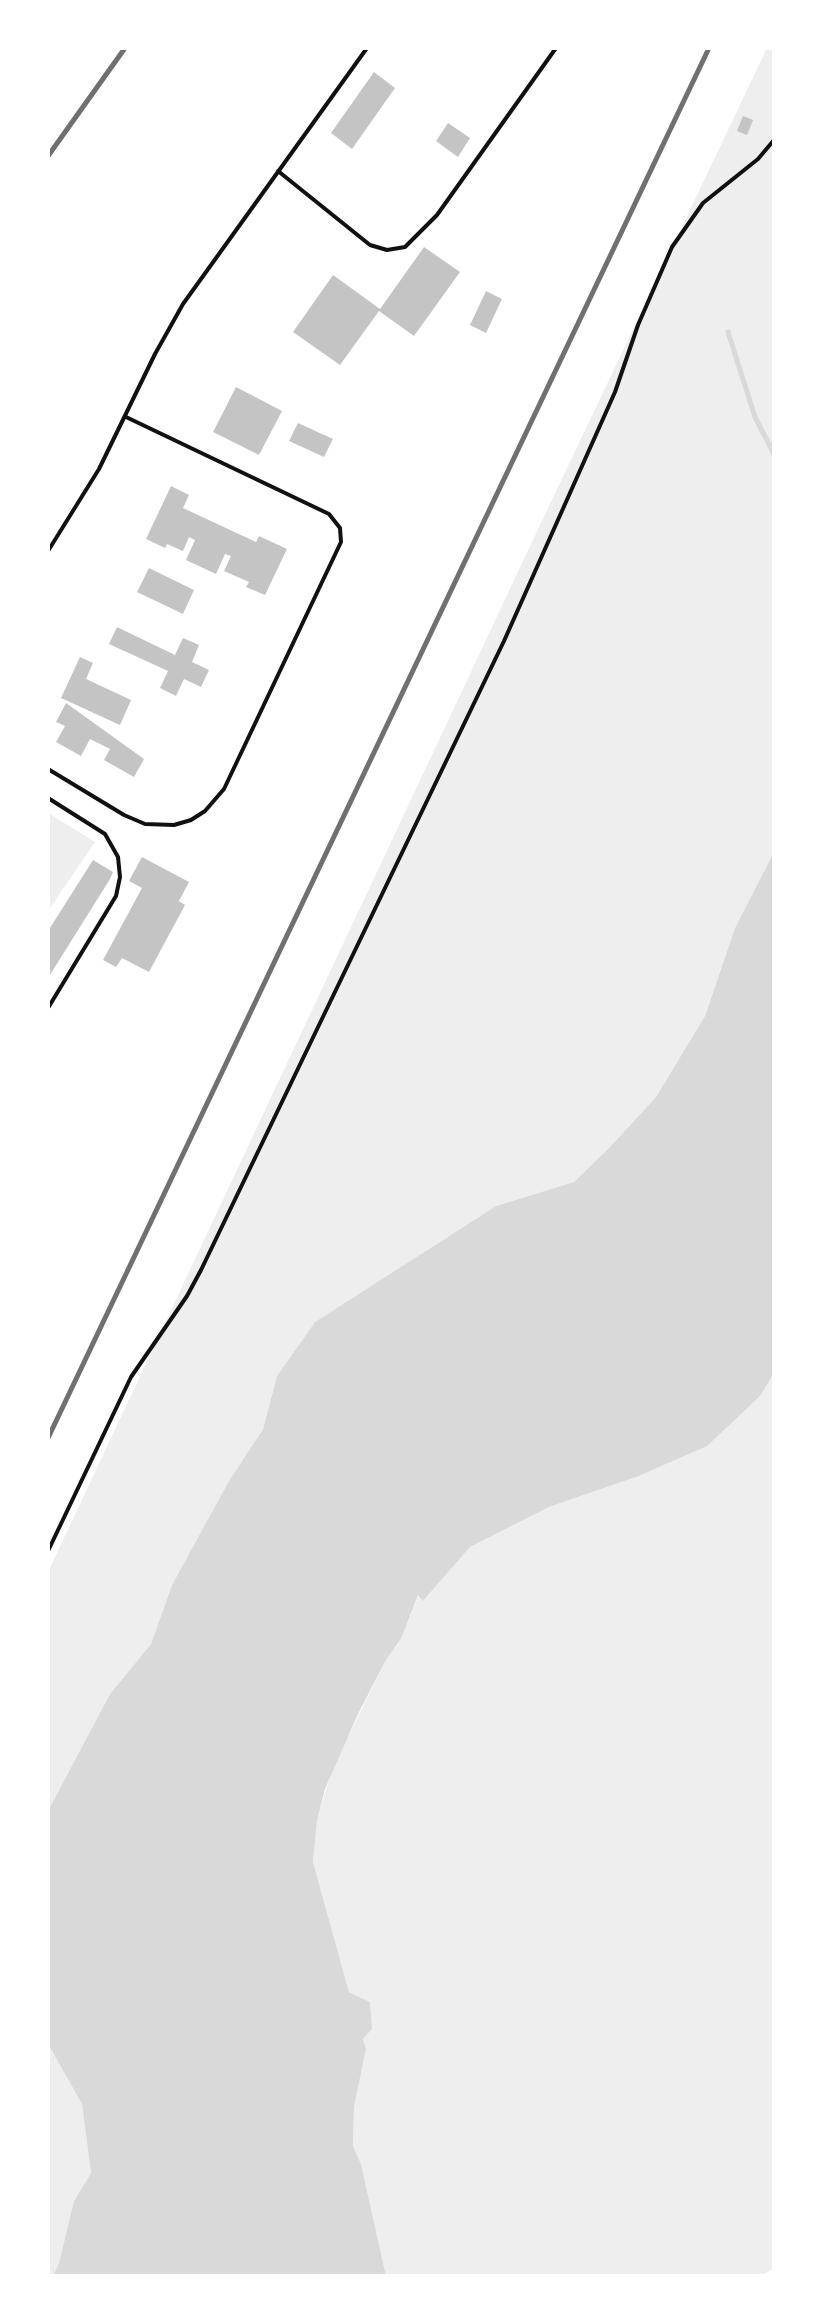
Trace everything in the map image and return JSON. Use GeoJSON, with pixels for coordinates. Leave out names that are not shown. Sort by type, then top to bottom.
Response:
{"type":"FeatureCollection","features":[{"type":"Feature","properties":{"kind":"lane"},"geometry":{"type":"LineString","coordinates":[[48,551],[93,480],[160,343],[183,304],[367,48]]}},
{"type":"Feature","properties":{"kind":"lane"},"geometry":{"type":"LineString","coordinates":[[278,171],[370,245],[387,250],[405,247],[437,215],[556,48]]}},
{"type":"Feature","properties":{"kind":"lane"},"geometry":{"type":"LineString","coordinates":[[48,1551],[131,1377],[187,1296],[201,1270],[504,641],[615,392],[638,325],[672,247],[703,203],[758,159],[774,140]]}},
{"type":"Feature","properties":{"kind":"lane"},"geometry":{"type":"LineString","coordinates":[[48,769],[124,815],[145,824],[174,825],[191,820],[205,811],[224,789],[341,542],[340,528],[329,514],[126,417]]}},
{"type":"Feature","properties":{"kind":"lane"},"geometry":{"type":"LineString","coordinates":[[48,798],[105,834],[116,851],[120,870],[116,896],[48,1008]]}},
{"type":"Feature","properties":{"kind":"shaded area"},"geometry":{"type":"Polygon","coordinates":[[[767,48],[774,48],[774,852],[735,928],[705,1016],[656,1097],[609,1148],[574,1182],[496,1206],[315,1322],[277,1376],[263,1428],[172,1585],[151,1644],[110,1694],[48,1811],[48,1572],[767,48]]]}},
{"type":"Feature","properties":{"kind":"shaded area"},"geometry":{"type":"Polygon","coordinates":[[[48,813],[95,842],[48,911],[48,813]]]}},
{"type":"Feature","properties":{"kind":"shaded area"},"geometry":{"type":"Polygon","coordinates":[[[774,852],[774,1373],[760,1396],[707,1446],[636,1477],[549,1507],[470,1547],[423,1601],[418,1595],[402,1637],[386,1660],[358,1714],[325,1789],[317,1821],[313,1862],[349,1992],[370,2002],[372,2029],[363,2039],[366,2049],[354,2107],[353,2146],[361,2164],[386,2276],[53,2276],[74,2201],[91,2173],[82,2104],[48,2044],[49,1809],[110,1694],[151,1644],[172,1585],[228,1483],[263,1429],[277,1376],[315,1322],[496,1206],[574,1182],[609,1148],[656,1097],[705,1016],[735,928],[774,852]]]}},
{"type":"Feature","properties":{"kind":"shaded area"},"geometry":{"type":"Polygon","coordinates":[[[774,1373],[774,2269],[759,2276],[386,2276],[361,2164],[353,2146],[354,2107],[366,2049],[363,2039],[372,2029],[370,2002],[349,1992],[313,1862],[317,1821],[338,1757],[386,1660],[402,1637],[419,1594],[424,1600],[470,1547],[549,1507],[636,1477],[760,1396],[774,1373]]]}},
{"type":"Feature","properties":{"kind":"shaded area"},"geometry":{"type":"Polygon","coordinates":[[[48,2044],[82,2104],[91,2173],[74,2201],[53,2276],[48,2276],[48,2044]]]}},
{"type":"Feature","properties":{"kind":"building"},"geometry":{"type":"Polygon","coordinates":[[[374,72],[395,88],[352,149],[331,133],[374,72]]]}},
{"type":"Feature","properties":{"kind":"building"},"geometry":{"type":"Polygon","coordinates":[[[743,116],[753,120],[747,135],[737,131],[743,116]]]}},
{"type":"Feature","properties":{"kind":"building"},"geometry":{"type":"Polygon","coordinates":[[[448,123],[470,138],[458,157],[436,141],[448,123]]]}},
{"type":"Feature","properties":{"kind":"building"},"geometry":{"type":"Polygon","coordinates":[[[424,247],[460,272],[414,336],[379,311],[340,365],[293,332],[333,275],[380,309],[424,247]]]}},
{"type":"Feature","properties":{"kind":"building"},"geometry":{"type":"Polygon","coordinates":[[[486,291],[502,299],[486,333],[470,325],[486,291]]]}},
{"type":"Feature","properties":{"kind":"building"},"geometry":{"type":"Polygon","coordinates":[[[236,387],[282,411],[259,455],[213,432],[236,387]]]}},
{"type":"Feature","properties":{"kind":"building"},"geometry":{"type":"Polygon","coordinates":[[[298,423],[333,439],[324,457],[289,441],[298,423]]]}},
{"type":"Feature","properties":{"kind":"building"},"geometry":{"type":"Polygon","coordinates":[[[171,486],[189,495],[183,508],[256,542],[259,536],[287,549],[265,595],[246,587],[249,582],[224,571],[231,556],[225,554],[216,574],[186,560],[195,540],[189,537],[183,551],[167,544],[165,548],[146,539],[171,486]]]}},
{"type":"Feature","properties":{"kind":"building"},"geometry":{"type":"Polygon","coordinates":[[[149,568],[194,590],[183,614],[137,592],[149,568]]]}},
{"type":"Feature","properties":{"kind":"building"},"geometry":{"type":"Polygon","coordinates":[[[117,627],[175,655],[183,638],[199,645],[192,662],[209,670],[201,687],[184,679],[176,696],[160,688],[168,671],[109,644],[117,627]]]}},
{"type":"Feature","properties":{"kind":"building"},"geometry":{"type":"Polygon","coordinates":[[[80,657],[93,663],[86,679],[131,700],[120,725],[61,698],[80,657]]]}},
{"type":"Feature","properties":{"kind":"building"},"geometry":{"type":"Polygon","coordinates":[[[66,703],[144,759],[134,777],[104,760],[110,749],[90,739],[81,756],[56,742],[65,726],[56,722],[66,703]]]}},
{"type":"Feature","properties":{"kind":"building"},"geometry":{"type":"Polygon","coordinates":[[[142,857],[189,882],[179,901],[185,905],[149,972],[122,958],[116,967],[103,960],[142,888],[129,881],[142,857]]]}},
{"type":"Feature","properties":{"kind":"building"},"geometry":{"type":"Polygon","coordinates":[[[93,860],[113,872],[48,978],[48,931],[93,860]]]}},
{"type":"Feature","properties":{"kind":"waterway"},"geometry":{"type":"LineString","coordinates":[[728,332],[755,417],[774,454]]}},
{"type":"Feature","properties":{"kind":"railway"},"geometry":{"type":"LineString","coordinates":[[48,156],[125,48]]}},
{"type":"Feature","properties":{"kind":"railway"},"geometry":{"type":"LineString","coordinates":[[48,1438],[709,48]]}}]}
